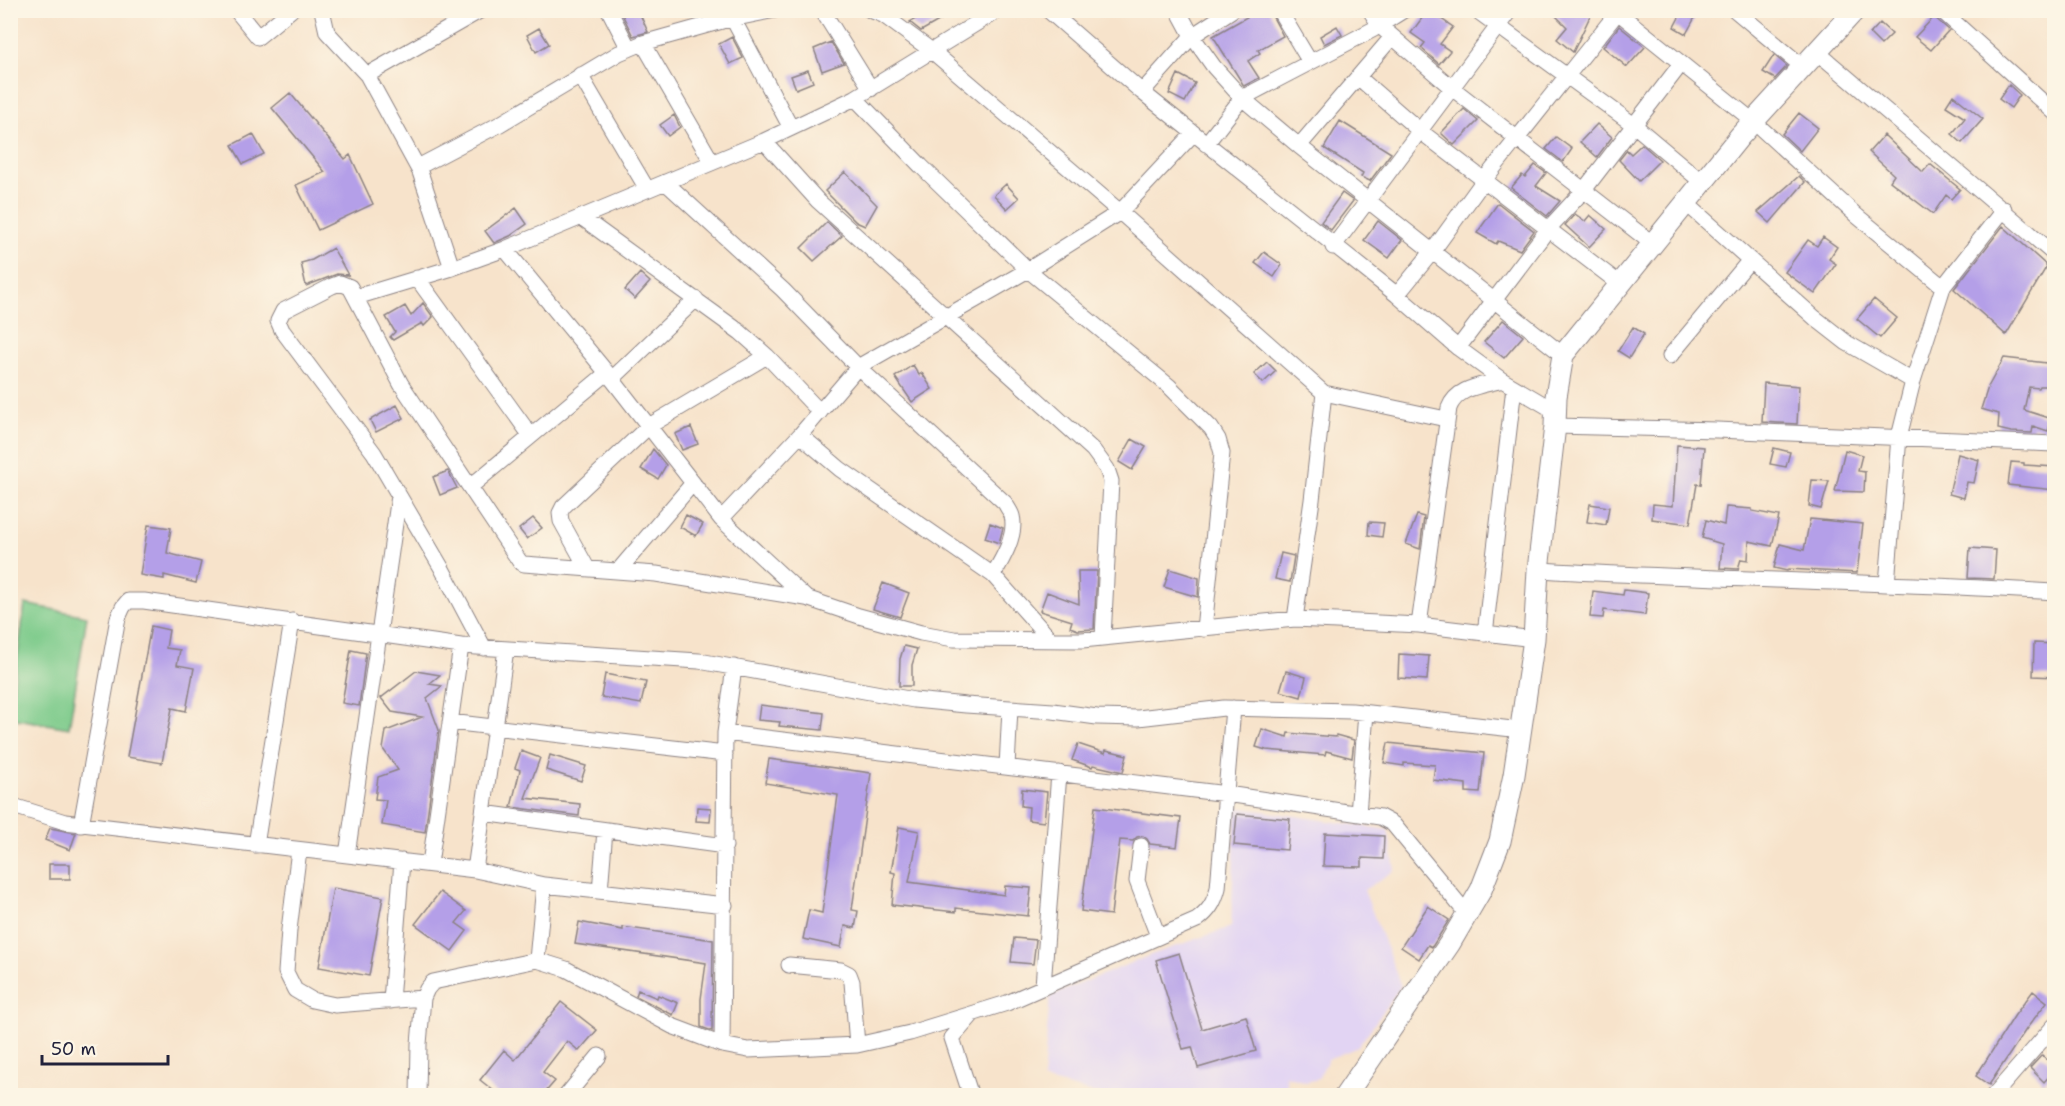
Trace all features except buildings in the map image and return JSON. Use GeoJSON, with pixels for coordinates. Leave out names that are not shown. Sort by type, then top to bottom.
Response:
{"type":"FeatureCollection","features":[{"type":"Feature","properties":{"kind":"main road"},"geometry":{"type":"LineString","coordinates":[[1345,1095],[1450,943],[1481,890],[1500,841],[1521,730],[1534,639],[1538,570],[1563,355],[1753,121],[1855,10]]}},
{"type":"Feature","properties":{"kind":"street"},"geometry":{"type":"LineString","coordinates":[[236,10],[258,37],[291,10]]}},
{"type":"Feature","properties":{"kind":"street"},"geometry":{"type":"LineString","coordinates":[[322,10],[327,32],[367,75],[417,167],[452,268]]}},
{"type":"Feature","properties":{"kind":"street"},"geometry":{"type":"LineString","coordinates":[[367,75],[481,10]]}},
{"type":"Feature","properties":{"kind":"street"},"geometry":{"type":"LineString","coordinates":[[609,10],[636,46],[712,162]]}},
{"type":"Feature","properties":{"kind":"street"},"geometry":{"type":"LineString","coordinates":[[417,167],[500,124],[580,75],[636,46],[733,19],[775,10]]}},
{"type":"Feature","properties":{"kind":"street"},"geometry":{"type":"LineString","coordinates":[[822,10],[871,89]]}},
{"type":"Feature","properties":{"kind":"street"},"geometry":{"type":"LineString","coordinates":[[870,10],[883,15],[932,51],[1120,212],[1324,393],[1446,419]]}},
{"type":"Feature","properties":{"kind":"street"},"geometry":{"type":"LineString","coordinates":[[356,297],[452,268],[505,249],[764,141],[855,98],[998,10]]}},
{"type":"Feature","properties":{"kind":"street"},"geometry":{"type":"LineString","coordinates":[[1048,10],[1142,92],[1397,296],[1458,348],[1555,418],[2055,444]]}},
{"type":"Feature","properties":{"kind":"street"},"geometry":{"type":"LineString","coordinates":[[1178,10],[1192,36],[1214,67],[1242,98],[1299,146],[1563,355]]}},
{"type":"Feature","properties":{"kind":"street"},"geometry":{"type":"LineString","coordinates":[[1142,92],[1192,36],[1232,10]]}},
{"type":"Feature","properties":{"kind":"street"},"geometry":{"type":"LineString","coordinates":[[1279,10],[1310,62]]}},
{"type":"Feature","properties":{"kind":"street"},"geometry":{"type":"LineString","coordinates":[[1370,10],[1380,26],[1452,88],[1653,244]]}},
{"type":"Feature","properties":{"kind":"street"},"geometry":{"type":"LineString","coordinates":[[1206,144],[1242,98],[1380,26],[1404,10]]}},
{"type":"Feature","properties":{"kind":"street"},"geometry":{"type":"LineString","coordinates":[[1476,10],[1634,125],[1702,182]]}},
{"type":"Feature","properties":{"kind":"street"},"geometry":{"type":"LineString","coordinates":[[1333,247],[1510,10]]}},
{"type":"Feature","properties":{"kind":"street"},"geometry":{"type":"LineString","coordinates":[[1736,10],[1755,16],[2004,209],[2055,254]]}},
{"type":"Feature","properties":{"kind":"street"},"geometry":{"type":"LineString","coordinates":[[1941,10],[2055,112]]}},
{"type":"Feature","properties":{"kind":"street"},"geometry":{"type":"LineString","coordinates":[[1397,296],[1484,180],[1616,12],[1753,121],[1857,216],[1943,287]]}},
{"type":"Feature","properties":{"kind":"street"},"geometry":{"type":"LineString","coordinates":[[733,19],[791,128]]}},
{"type":"Feature","properties":{"kind":"street"},"geometry":{"type":"LineString","coordinates":[[1299,146],[1392,36]]}},
{"type":"Feature","properties":{"kind":"street"},"geometry":{"type":"LineString","coordinates":[[1458,348],[1548,229],[1584,190],[1681,64]]}},
{"type":"Feature","properties":{"kind":"street"},"geometry":{"type":"LineString","coordinates":[[580,75],[647,189]]}},
{"type":"Feature","properties":{"kind":"street"},"geometry":{"type":"LineString","coordinates":[[1358,77],[1420,131],[1620,284]]}},
{"type":"Feature","properties":{"kind":"street"},"geometry":{"type":"LineString","coordinates":[[855,98],[1028,270],[1168,386],[1211,428],[1218,439],[1222,453],[1204,629]]}},
{"type":"Feature","properties":{"kind":"street"},"geometry":{"type":"LineString","coordinates":[[721,519],[800,435],[858,368],[1028,270],[1120,212],[1193,134]]}},
{"type":"Feature","properties":{"kind":"street"},"geometry":{"type":"LineString","coordinates":[[764,141],[818,201],[1093,450],[1107,469],[1112,481],[1104,638]]}},
{"type":"Feature","properties":{"kind":"street"},"geometry":{"type":"LineString","coordinates":[[665,182],[783,290],[858,368],[1005,503],[1012,516],[1011,532],[993,575]]}},
{"type":"Feature","properties":{"kind":"street"},"geometry":{"type":"LineString","coordinates":[[1686,203],[1815,318],[1847,343],[1913,381]]}},
{"type":"Feature","properties":{"kind":"street"},"geometry":{"type":"LineString","coordinates":[[1887,584],[1899,437],[1913,381],[1943,287],[2004,209]]}},
{"type":"Feature","properties":{"kind":"street"},"geometry":{"type":"LineString","coordinates":[[581,217],[740,332],[767,356],[820,412]]}},
{"type":"Feature","properties":{"kind":"street"},"geometry":{"type":"LineString","coordinates":[[505,249],[610,376],[721,519],[806,598]]}},
{"type":"Feature","properties":{"kind":"street"},"geometry":{"type":"LineString","coordinates":[[1670,356],[1750,260]]}},
{"type":"Feature","properties":{"kind":"street"},"geometry":{"type":"LineString","coordinates":[[417,278],[531,436]]}},
{"type":"Feature","properties":{"kind":"street"},"geometry":{"type":"LineString","coordinates":[[484,648],[441,567],[374,453],[282,330],[278,321],[283,311],[340,284],[350,287],[401,384],[520,562],[529,565],[656,574],[806,598],[859,616],[921,633],[954,639],[1104,638],[1294,619],[1419,625],[1534,639]]}},
{"type":"Feature","properties":{"kind":"street"},"geometry":{"type":"LineString","coordinates":[[470,487],[531,436],[610,376],[696,299]]}},
{"type":"Feature","properties":{"kind":"street"},"geometry":{"type":"LineString","coordinates":[[587,568],[561,520],[560,513],[570,499],[649,426],[767,356]]}},
{"type":"Feature","properties":{"kind":"street"},"geometry":{"type":"LineString","coordinates":[[1419,625],[1449,408],[1456,395],[1461,392],[1508,383]]}},
{"type":"Feature","properties":{"kind":"street"},"geometry":{"type":"LineString","coordinates":[[1485,634],[1508,383]]}},
{"type":"Feature","properties":{"kind":"street"},"geometry":{"type":"LineString","coordinates":[[1294,619],[1312,500],[1324,393]]}},
{"type":"Feature","properties":{"kind":"street"},"geometry":{"type":"LineString","coordinates":[[800,435],[840,469],[993,575],[1050,639]]}},
{"type":"Feature","properties":{"kind":"street"},"geometry":{"type":"LineString","coordinates":[[618,571],[693,483]]}},
{"type":"Feature","properties":{"kind":"street"},"geometry":{"type":"LineString","coordinates":[[347,855],[399,496]]}},
{"type":"Feature","properties":{"kind":"street"},"geometry":{"type":"LineString","coordinates":[[1538,570],[2055,592]]}},
{"type":"Feature","properties":{"kind":"street"},"geometry":{"type":"LineString","coordinates":[[81,825],[118,618],[128,602],[144,601],[461,646],[688,660],[914,700],[1053,711],[1097,717],[1138,718],[1233,708],[1366,713],[1521,730]]}},
{"type":"Feature","properties":{"kind":"street"},"geometry":{"type":"LineString","coordinates":[[256,845],[292,621]]}},
{"type":"Feature","properties":{"kind":"street"},"geometry":{"type":"LineString","coordinates":[[430,864],[461,646]]}},
{"type":"Feature","properties":{"kind":"street"},"geometry":{"type":"LineString","coordinates":[[476,870],[506,649]]}},
{"type":"Feature","properties":{"kind":"street"},"geometry":{"type":"LineString","coordinates":[[722,1045],[725,754],[734,667]]}},
{"type":"Feature","properties":{"kind":"street"},"geometry":{"type":"LineString","coordinates":[[1007,767],[1010,708]]}},
{"type":"Feature","properties":{"kind":"street"},"geometry":{"type":"LineString","coordinates":[[418,1095],[419,1044],[423,998],[427,989],[434,982],[517,963],[537,960],[566,969],[672,1026],[722,1045],[748,1050],[857,1045],[910,1034],[1008,1003],[1197,920],[1214,903],[1218,888],[1233,708]]}},
{"type":"Feature","properties":{"kind":"street"},"geometry":{"type":"LineString","coordinates":[[1358,814],[1366,713]]}},
{"type":"Feature","properties":{"kind":"street"},"geometry":{"type":"LineString","coordinates":[[450,722],[725,754]]}},
{"type":"Feature","properties":{"kind":"street"},"geometry":{"type":"LineString","coordinates":[[726,733],[1227,794],[1380,817],[1393,824],[1467,914]]}},
{"type":"Feature","properties":{"kind":"street"},"geometry":{"type":"LineString","coordinates":[[1043,986],[1059,773]]}},
{"type":"Feature","properties":{"kind":"street"},"geometry":{"type":"LineString","coordinates":[[10,805],[81,825],[430,864],[476,870],[544,885],[725,905]]}},
{"type":"Feature","properties":{"kind":"street"},"geometry":{"type":"LineString","coordinates":[[483,813],[725,846]]}},
{"type":"Feature","properties":{"kind":"street"},"geometry":{"type":"LineString","coordinates":[[600,891],[605,830]]}},
{"type":"Feature","properties":{"kind":"street"},"geometry":{"type":"LineString","coordinates":[[1142,846],[1137,881],[1158,936]]}},
{"type":"Feature","properties":{"kind":"street"},"geometry":{"type":"LineString","coordinates":[[299,850],[286,972],[295,990],[312,1000],[335,1005],[423,998]]}},
{"type":"Feature","properties":{"kind":"street"},"geometry":{"type":"LineString","coordinates":[[391,1000],[402,861]]}},
{"type":"Feature","properties":{"kind":"street"},"geometry":{"type":"LineString","coordinates":[[537,960],[544,885]]}},
{"type":"Feature","properties":{"kind":"street"},"geometry":{"type":"LineString","coordinates":[[789,965],[841,970],[849,974],[852,982],[857,1045]]}},
{"type":"Feature","properties":{"kind":"street"},"geometry":{"type":"LineString","coordinates":[[971,1095],[952,1038],[972,1014]]}},
{"type":"Feature","properties":{"kind":"street"},"geometry":{"type":"LineString","coordinates":[[1993,1095],[2055,1026]]}},
{"type":"Feature","properties":{"kind":"street"},"geometry":{"type":"LineString","coordinates":[[566,1095],[599,1056]]}},
{"type":"Feature","properties":{"kind":"shaded area"},"geometry":{"type":"Polygon","coordinates":[[[1236,807],[1388,830],[1395,870],[1364,890],[1401,986],[1358,1047],[1328,1059],[1318,1079],[1306,1082],[1286,1076],[1288,1096],[1102,1095],[1043,1080],[1050,996],[1151,955],[1231,927],[1236,807]]]}},
{"type":"Feature","properties":{"kind":"green space"},"geometry":{"type":"Polygon","coordinates":[[[25,604],[87,616],[69,728],[11,718],[25,604]]]}}]}
